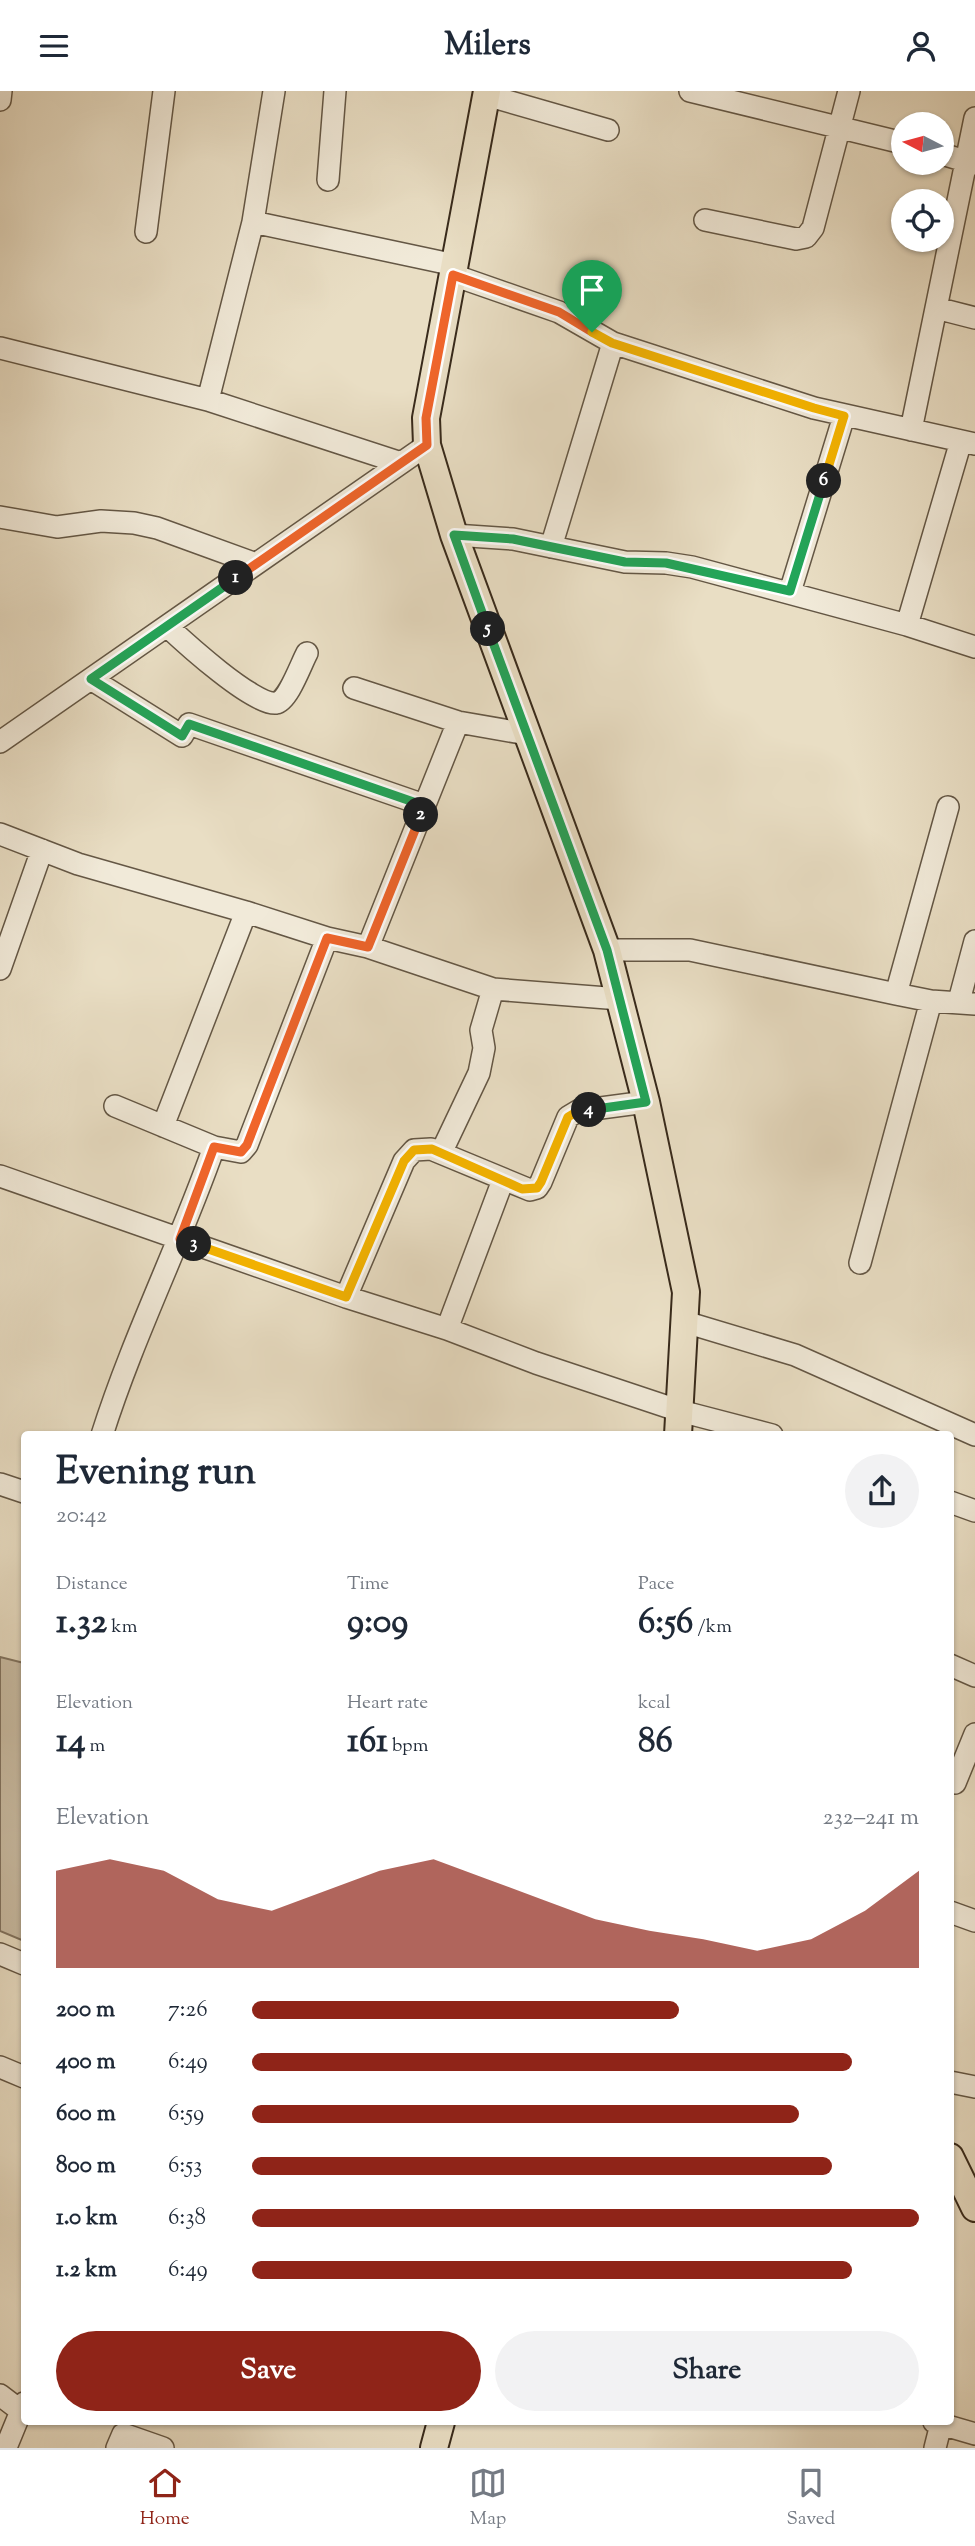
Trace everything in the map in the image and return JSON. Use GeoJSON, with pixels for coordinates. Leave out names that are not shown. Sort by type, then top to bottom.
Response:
{"type":"FeatureCollection","features":[{"type":"Feature","properties":{"kind":"main road"},"geometry":{"type":"LineString","coordinates":[[487,93],[426,418],[427,445],[454,535],[607,950],[620,999],[646,1102],[686,1293],[679,1423]]}},
{"type":"Feature","properties":{"kind":"main road"},"geometry":{"type":"LineString","coordinates":[[954,2165],[975,2208]]}},
{"type":"Feature","properties":{"kind":"main road"},"geometry":{"type":"LineString","coordinates":[[435,2448],[440,2425]]}},
{"type":"Feature","properties":{"kind":"street"},"geometry":{"type":"LineString","coordinates":[[0,100],[1,91]]}},
{"type":"Feature","properties":{"kind":"street"},"geometry":{"type":"LineString","coordinates":[[146,232],[164,91]]}},
{"type":"Feature","properties":{"kind":"street"},"geometry":{"type":"LineString","coordinates":[[208,400],[253,222],[274,91]]}},
{"type":"Feature","properties":{"kind":"street"},"geometry":{"type":"LineString","coordinates":[[328,180],[335,91]]}},
{"type":"Feature","properties":{"kind":"street"},"geometry":{"type":"LineString","coordinates":[[690,91],[891,140]]}},
{"type":"Feature","properties":{"kind":"street"},"geometry":{"type":"LineString","coordinates":[[705,220],[796,239],[806,237],[813,228],[849,91]]}},
{"type":"Feature","properties":{"kind":"street"},"geometry":{"type":"LineString","coordinates":[[487,93],[608,129]]}},
{"type":"Feature","properties":{"kind":"street"},"geometry":{"type":"LineString","coordinates":[[911,430],[970,162],[975,118]]}},
{"type":"Feature","properties":{"kind":"street"},"geometry":{"type":"LineString","coordinates":[[253,222],[454,270],[559,312],[612,343],[804,405],[968,443],[907,625]]}},
{"type":"Feature","properties":{"kind":"street"},"geometry":{"type":"LineString","coordinates":[[936,308],[975,318]]}},
{"type":"Feature","properties":{"kind":"street"},"geometry":{"type":"LineString","coordinates":[[551,547],[612,343]]}},
{"type":"Feature","properties":{"kind":"street"},"geometry":{"type":"LineString","coordinates":[[0,348],[208,400],[401,463]]}},
{"type":"Feature","properties":{"kind":"street"},"geometry":{"type":"LineString","coordinates":[[790,591],[844,416]]}},
{"type":"Feature","properties":{"kind":"street"},"geometry":{"type":"LineString","coordinates":[[0,743],[427,445]]}},
{"type":"Feature","properties":{"kind":"street"},"geometry":{"type":"LineString","coordinates":[[0,517],[57,527],[101,521],[134,523],[157,528],[256,564]]}},
{"type":"Feature","properties":{"kind":"street"},"geometry":{"type":"LineString","coordinates":[[454,535],[513,539],[625,562],[692,567],[790,591],[975,647]]}},
{"type":"Feature","properties":{"kind":"street"},"geometry":{"type":"LineString","coordinates":[[167,626],[214,669],[265,701],[276,703],[285,699],[307,653]]}},
{"type":"Feature","properties":{"kind":"street"},"geometry":{"type":"LineString","coordinates":[[91,679],[182,736],[189,724],[425,806]]}},
{"type":"Feature","properties":{"kind":"street"},"geometry":{"type":"LineString","coordinates":[[354,688],[458,722],[527,734]]}},
{"type":"Feature","properties":{"kind":"street"},"geometry":{"type":"LineString","coordinates":[[368,947],[458,722]]}},
{"type":"Feature","properties":{"kind":"street"},"geometry":{"type":"LineString","coordinates":[[896,994],[948,807]]}},
{"type":"Feature","properties":{"kind":"street"},"geometry":{"type":"LineString","coordinates":[[0,834],[78,864],[327,938],[368,947],[493,989],[620,999]]}},
{"type":"Feature","properties":{"kind":"street"},"geometry":{"type":"LineString","coordinates":[[1,965],[42,850]]}},
{"type":"Feature","properties":{"kind":"street"},"geometry":{"type":"LineString","coordinates":[[163,1126],[246,912]]}},
{"type":"Feature","properties":{"kind":"street"},"geometry":{"type":"LineString","coordinates":[[116,1106],[214,1147],[241,1152],[247,1145],[327,938]]}},
{"type":"Feature","properties":{"kind":"street"},"geometry":{"type":"LineString","coordinates":[[607,950],[690,950],[931,1001],[967,1003],[975,941]]}},
{"type":"Feature","properties":{"kind":"street"},"geometry":{"type":"LineString","coordinates":[[441,1153],[480,1073],[484,1048],[481,1030],[493,989]]}},
{"type":"Feature","properties":{"kind":"street"},"geometry":{"type":"LineString","coordinates":[[860,1263],[931,1001]]}},
{"type":"Feature","properties":{"kind":"street"},"geometry":{"type":"LineString","coordinates":[[346,1297],[404,1161],[414,1150],[432,1149],[522,1189],[537,1188],[568,1117],[578,1111],[646,1102]]}},
{"type":"Feature","properties":{"kind":"street"},"geometry":{"type":"LineString","coordinates":[[103,1431],[117,1385],[180,1239],[214,1147]]}},
{"type":"Feature","properties":{"kind":"street"},"geometry":{"type":"LineString","coordinates":[[0,1176],[346,1297],[447,1329],[679,1423],[741,1431]]}},
{"type":"Feature","properties":{"kind":"street"},"geometry":{"type":"LineString","coordinates":[[447,1329],[503,1180]]}},
{"type":"Feature","properties":{"kind":"street"},"geometry":{"type":"LineString","coordinates":[[685,1322],[795,1355],[975,1435]]}},
{"type":"Feature","properties":{"kind":"street"},"geometry":{"type":"LineString","coordinates":[[0,1484],[21,1491]]}},
{"type":"Feature","properties":{"kind":"street"},"geometry":{"type":"LineString","coordinates":[[954,1503],[975,1511]]}},
{"type":"Feature","properties":{"kind":"street"},"geometry":{"type":"LineString","coordinates":[[954,1667],[975,1676]]}},
{"type":"Feature","properties":{"kind":"street"},"geometry":{"type":"LineString","coordinates":[[955,1783],[975,1734]]}},
{"type":"Feature","properties":{"kind":"street"},"geometry":{"type":"LineString","coordinates":[[954,1913],[975,1921]]}},
{"type":"Feature","properties":{"kind":"street"},"geometry":{"type":"LineString","coordinates":[[0,1954],[21,1963]]}},
{"type":"Feature","properties":{"kind":"street"},"geometry":{"type":"LineString","coordinates":[[0,2067],[21,2076]]}},
{"type":"Feature","properties":{"kind":"street"},"geometry":{"type":"LineString","coordinates":[[954,2083],[975,2087]]}},
{"type":"Feature","properties":{"kind":"street"},"geometry":{"type":"LineString","coordinates":[[0,2395],[21,2406]]}},
{"type":"Feature","properties":{"kind":"street"},"geometry":{"type":"LineString","coordinates":[[7,2445],[21,2412]]}},
{"type":"Feature","properties":{"kind":"street"},"geometry":{"type":"LineString","coordinates":[[935,2448],[938,2425]]}},
{"type":"Feature","properties":{"kind":"street"},"geometry":{"type":"LineString","coordinates":[[945,2425],[975,2434]]}},
{"type":"Feature","properties":{"kind":"street"},"geometry":{"type":"LineString","coordinates":[[117,2448],[122,2434],[163,2448]]}},
{"type":"Feature","properties":{"kind":"shaded area"},"geometry":{"type":"Polygon","coordinates":[[[0,1657],[21,1662],[21,1940],[0,1931],[0,1657]]]}},
{"type":"Feature","properties":{"kind":"route"},"geometry":{"type":"LineString","coordinates":[[453,275],[559,312],[592,332],[612,343],[844,416],[790,591],[692,567],[625,562],[513,539],[454,535],[607,950],[646,1102],[578,1111],[568,1117],[541,1182],[537,1188],[530,1190],[522,1189],[432,1149],[414,1150],[404,1161],[346,1297],[180,1239],[214,1147],[241,1152],[247,1145],[327,938],[368,947],[425,806],[189,724],[182,736],[91,679],[427,445],[426,418],[453,275]]}}]}
